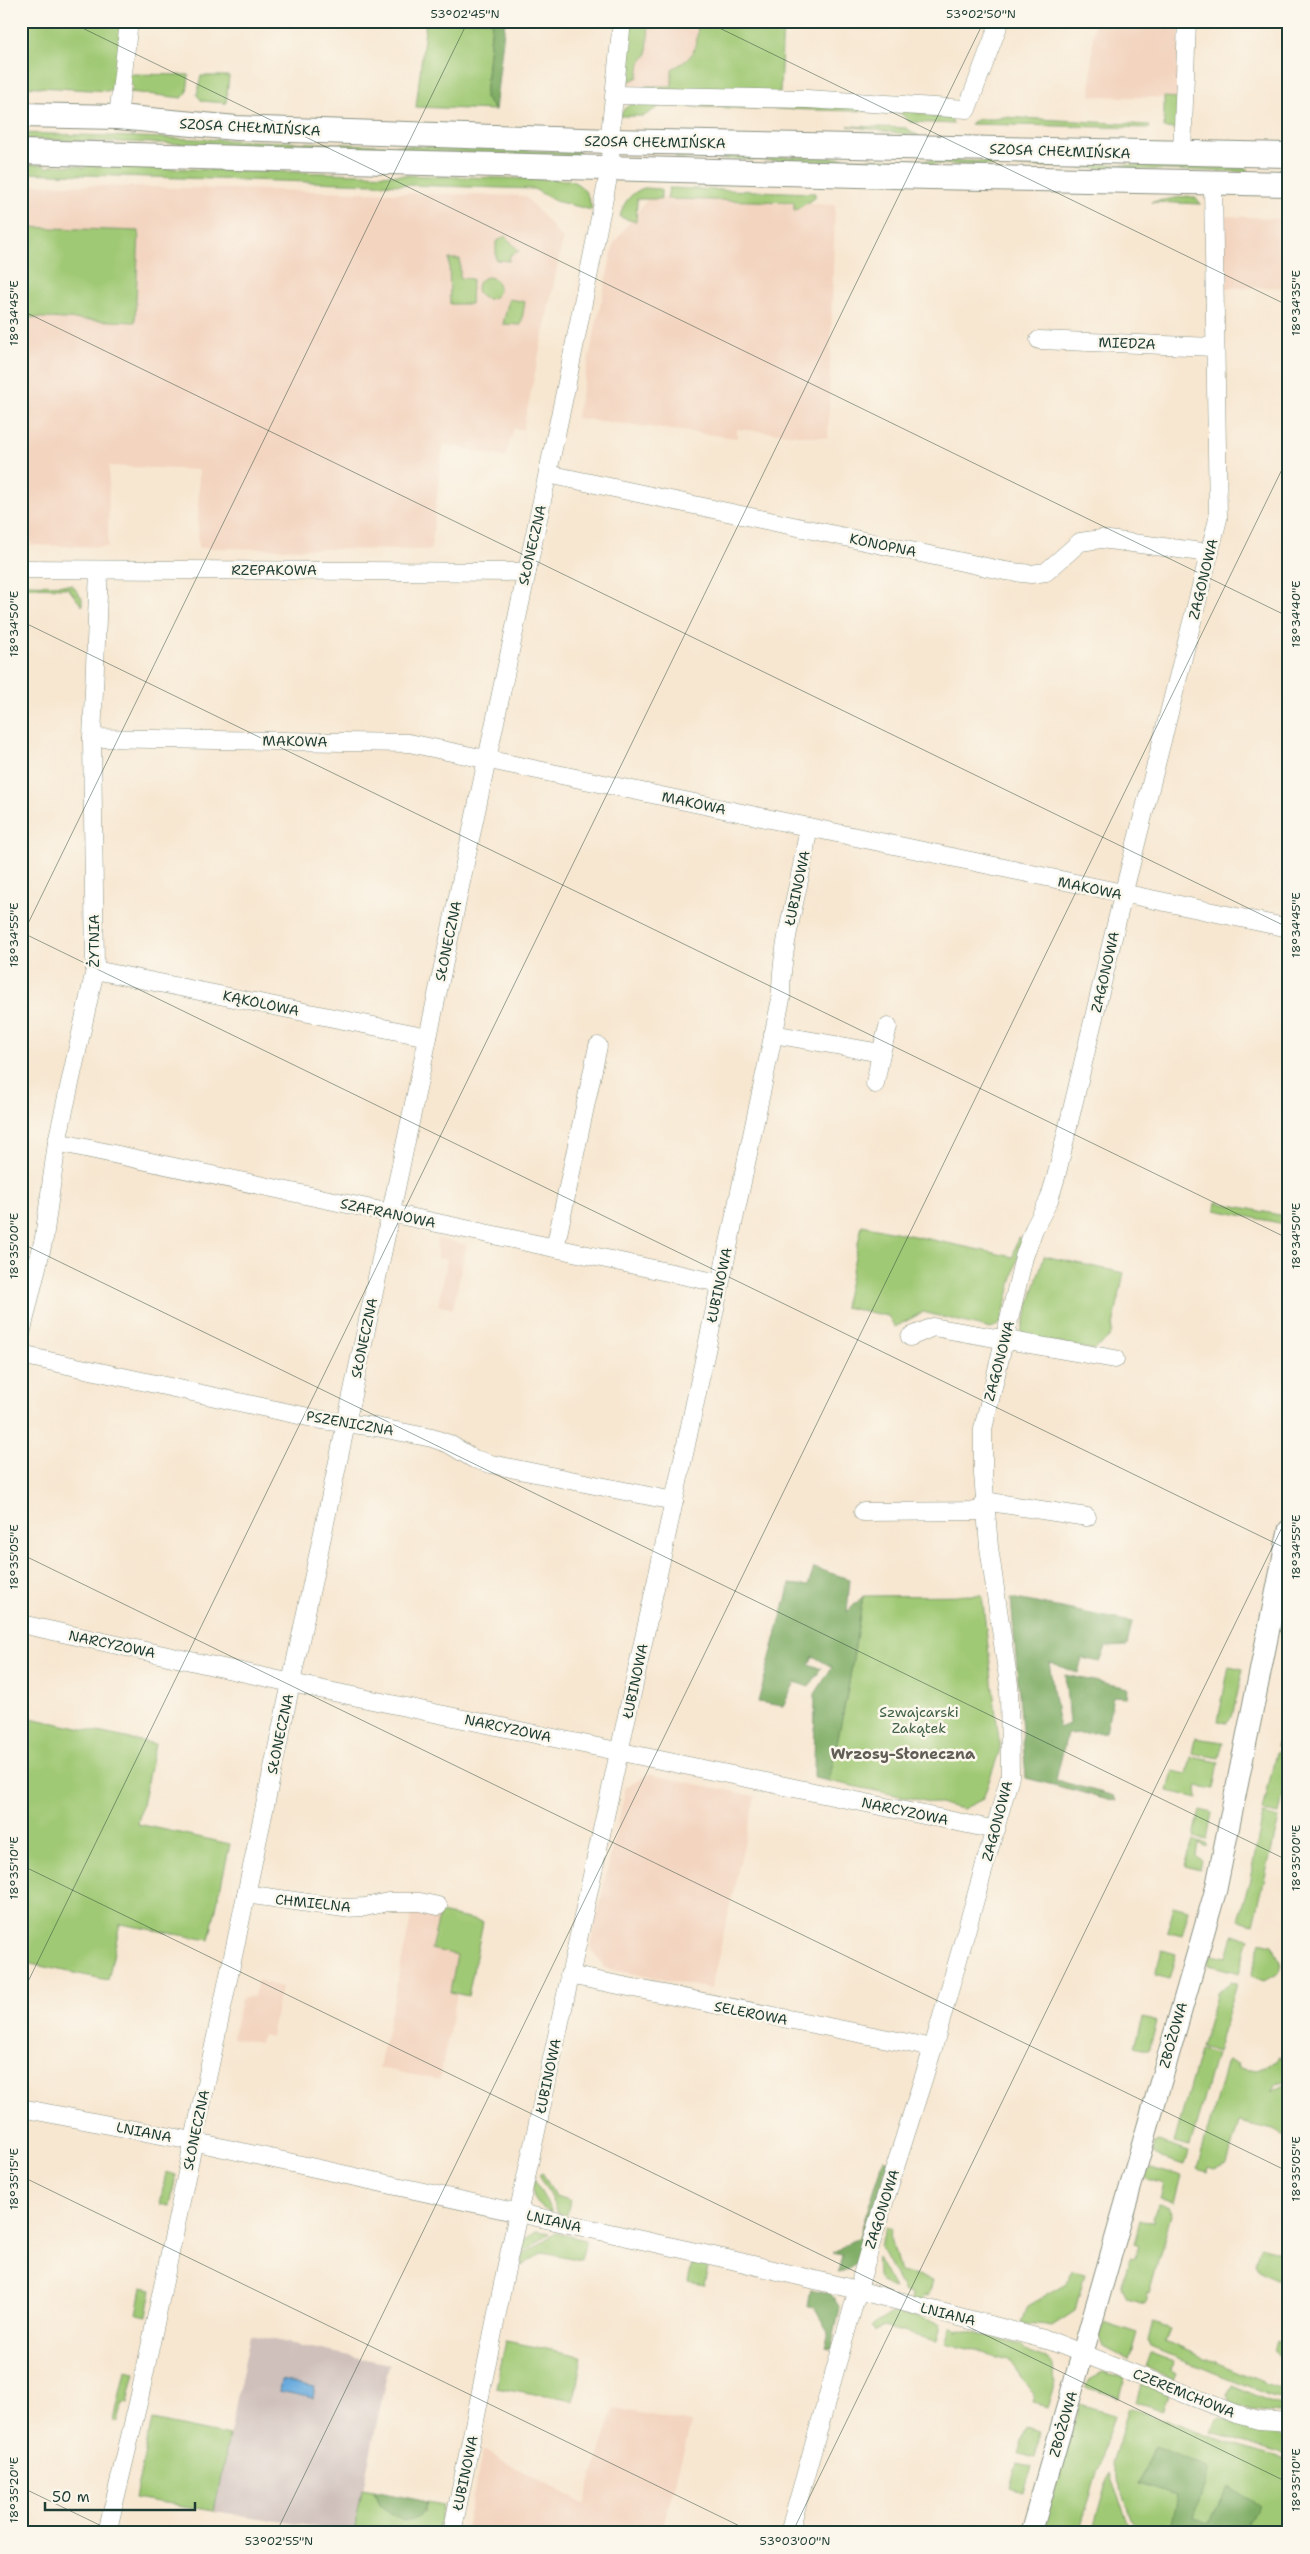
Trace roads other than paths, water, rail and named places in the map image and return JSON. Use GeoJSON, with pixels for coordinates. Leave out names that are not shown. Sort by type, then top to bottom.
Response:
{"type":"FeatureCollection","features":[{"type":"Feature","properties":{"kind":"main road","name":"SZOSA CHEŁMIŃSKA"},"geometry":{"type":"LineString","coordinates":[[21,115],[118,117],[236,128],[610,141],[1289,155]]}},
{"type":"Feature","properties":{"kind":"main road","name":"SZOSA CHEŁMIŃSKA"},"geometry":{"type":"LineString","coordinates":[[21,152],[1214,184],[1289,184]]}},
{"type":"Feature","properties":{"kind":"street"},"geometry":{"type":"LineString","coordinates":[[118,117],[129,21]]}},
{"type":"Feature","properties":{"kind":"street","name":"SŁONECZNA"},"geometry":{"type":"LineString","coordinates":[[107,2533],[139,2399],[192,2141],[548,474],[610,168],[610,141],[622,21]]}},
{"type":"Feature","properties":{"kind":"street"},"geometry":{"type":"LineString","coordinates":[[615,95],[807,99],[967,110],[1000,21]]}},
{"type":"Feature","properties":{"kind":"street"},"geometry":{"type":"LineString","coordinates":[[1182,154],[1187,21]]}},
{"type":"Feature","properties":{"kind":"street","name":"ZAGONOWA"},"geometry":{"type":"LineString","coordinates":[[789,2533],[857,2290],[933,2048],[1010,1776],[1009,1685],[985,1506],[983,1429],[1024,1257],[1034,1228],[1049,1200],[1056,1177],[1123,895],[1218,519],[1214,346],[1214,184]]}},
{"type":"Feature","properties":{"kind":"street","name":"MIEDZA"},"geometry":{"type":"LineString","coordinates":[[1039,340],[1214,346]]}},
{"type":"Feature","properties":{"kind":"street","name":"KONOPNA"},"geometry":{"type":"LineString","coordinates":[[548,474],[1005,571],[1031,574],[1046,572],[1080,542],[1101,539],[1210,553]]}},
{"type":"Feature","properties":{"kind":"street","name":"RZEPAKOWA"},"geometry":{"type":"LineString","coordinates":[[21,569],[527,572]]}},
{"type":"Feature","properties":{"kind":"street","name":"ŻYTNIA"},"geometry":{"type":"LineString","coordinates":[[21,1334],[44,1238],[57,1142],[95,970],[92,738],[99,570]]}},
{"type":"Feature","properties":{"kind":"street","name":"MAKOWA"},"geometry":{"type":"LineString","coordinates":[[92,738],[388,742],[433,747],[1123,895],[1289,928]]}},
{"type":"Feature","properties":{"kind":"street","name":"ŁUBINOWA"},"geometry":{"type":"LineString","coordinates":[[452,2533],[518,2213],[674,1501],[781,999],[780,974],[808,828]]}},
{"type":"Feature","properties":{"kind":"street","name":"KĄKOLOWA"},"geometry":{"type":"LineString","coordinates":[[95,970],[428,1037]]}},
{"type":"Feature","properties":{"kind":"street"},"geometry":{"type":"LineString","coordinates":[[875,1084],[888,1027]]}},
{"type":"Feature","properties":{"kind":"street"},"geometry":{"type":"LineString","coordinates":[[773,1034],[882,1053]]}},
{"type":"Feature","properties":{"kind":"street"},"geometry":{"type":"LineString","coordinates":[[555,1248],[598,1046]]}},
{"type":"Feature","properties":{"kind":"street","name":"SZAFRANOWA"},"geometry":{"type":"LineString","coordinates":[[57,1142],[719,1283]]}},
{"type":"Feature","properties":{"kind":"street"},"geometry":{"type":"LineString","coordinates":[[910,1337],[933,1327],[1006,1338],[1115,1359]]}},
{"type":"Feature","properties":{"kind":"street","name":"PSZENICZNA"},"geometry":{"type":"LineString","coordinates":[[21,1355],[346,1423],[432,1438],[449,1444],[474,1459],[490,1464],[674,1501]]}},
{"type":"Feature","properties":{"kind":"street"},"geometry":{"type":"LineString","coordinates":[[863,1512],[985,1506],[1087,1517]]}},
{"type":"Feature","properties":{"kind":"street","name":"ZBOŻOWA"},"geometry":{"type":"LineString","coordinates":[[1031,2533],[1220,1873],[1289,1530]]}},
{"type":"Feature","properties":{"kind":"street","name":"NARCYZOWA"},"geometry":{"type":"LineString","coordinates":[[21,1624],[291,1681],[324,1690],[996,1830]]}},
{"type":"Feature","properties":{"kind":"street","name":"CHMIELNA"},"geometry":{"type":"LineString","coordinates":[[246,1894],[344,1908],[365,1907],[388,1902],[420,1902],[438,1906]]}},
{"type":"Feature","properties":{"kind":"street","name":"SELEROWA"},"geometry":{"type":"LineString","coordinates":[[570,1975],[933,2048]]}},
{"type":"Feature","properties":{"kind":"street","name":"LNIANA"},"geometry":{"type":"LineString","coordinates":[[21,2108],[192,2141],[857,2290],[1051,2341],[1083,2352]]}},
{"type":"Feature","properties":{"kind":"street","name":"CZEREMCHOWA"},"geometry":{"type":"LineString","coordinates":[[1083,2352],[1236,2414],[1259,2420],[1289,2422]]}},
{"type":"Feature","properties":{"kind":"water"},"geometry":{"type":"Polygon","coordinates":[[[281,2380],[315,2387],[313,2398],[279,2391],[281,2380]]]}},
{"type":"Feature","properties":{"kind":"district","name":"Wrzosy-Słoneczna"},"geometry":{"type":"Point","coordinates":[903,1754]}},
{"type":"Feature","properties":{"kind":"park label","name":"Szwajcarski Zakątek"},"geometry":{"type":"Point","coordinates":[919,1720]}}]}
